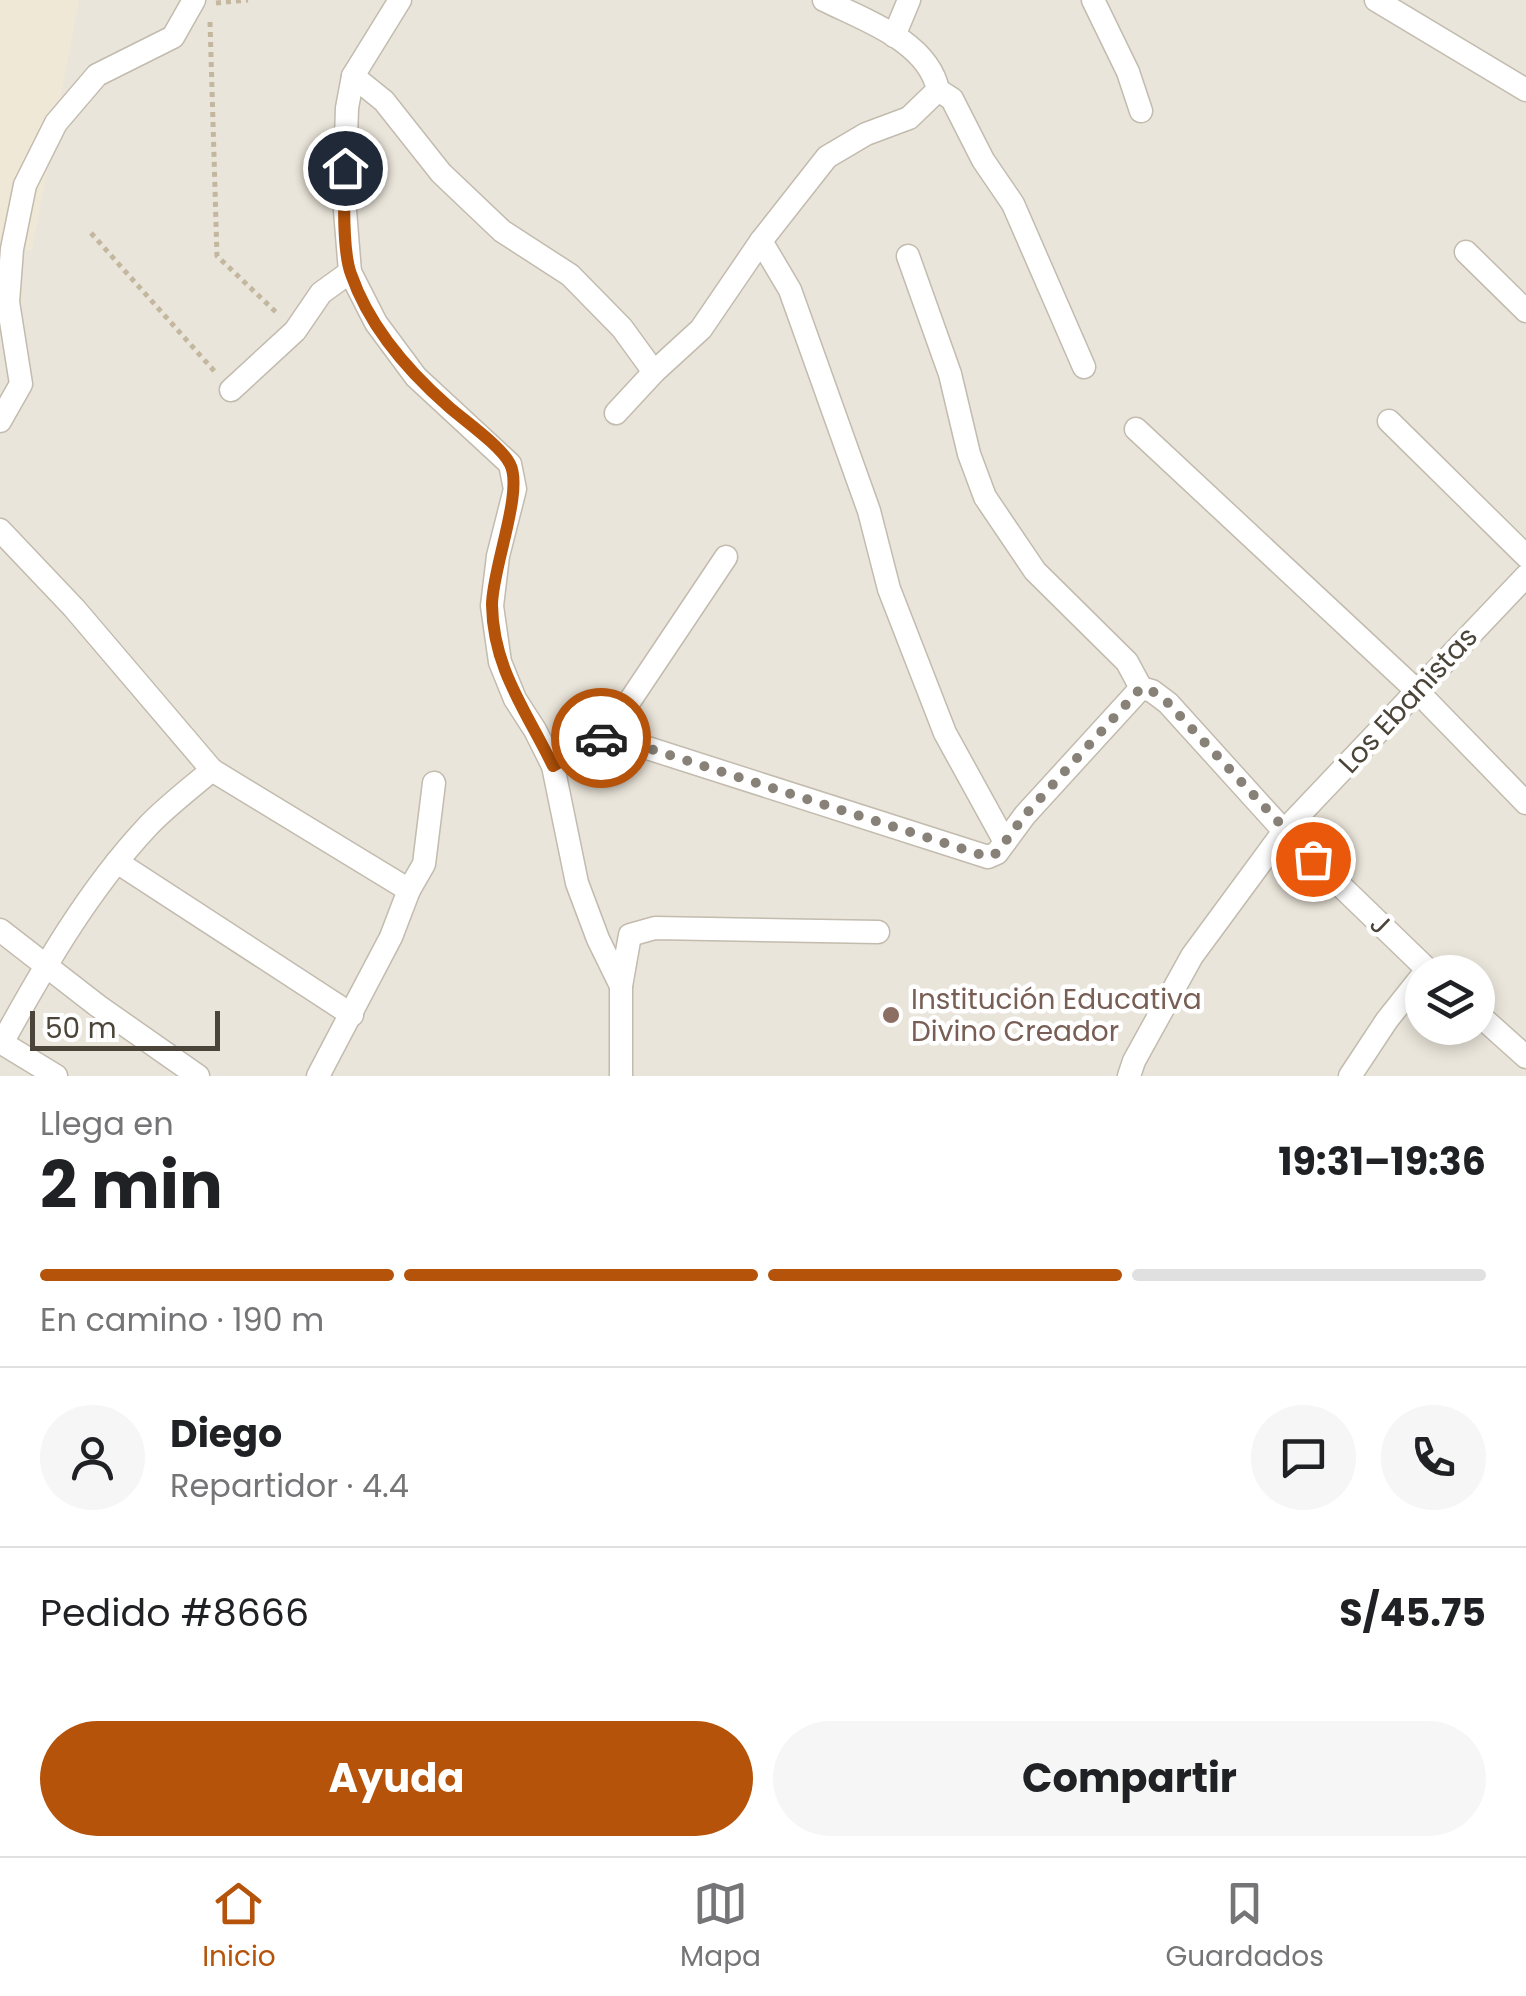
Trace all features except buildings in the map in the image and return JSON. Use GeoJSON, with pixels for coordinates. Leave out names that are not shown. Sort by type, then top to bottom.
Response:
{"type":"FeatureCollection","features":[{"type":"Feature","properties":{"kind":"street"},"geometry":{"type":"LineString","coordinates":[[400,0],[352,76],[344,198],[350,272],[376,323],[416,377],[510,464],[515,490],[498,556],[492,606],[500,662],[515,699],[553,766],[577,883],[621,986]]}},
{"type":"Feature","properties":{"kind":"street"},"geometry":{"type":"LineString","coordinates":[[824,0],[894,36],[923,58],[934,74],[938,90],[952,99],[964,127],[1013,204],[1084,367]]}},
{"type":"Feature","properties":{"kind":"street"},"geometry":{"type":"LineString","coordinates":[[894,36],[909,0]]}},
{"type":"Feature","properties":{"kind":"street"},"geometry":{"type":"LineString","coordinates":[[1092,0],[1128,72],[1141,111]]}},
{"type":"Feature","properties":{"kind":"street"},"geometry":{"type":"LineString","coordinates":[[1376,0],[1523,82]]}},
{"type":"Feature","properties":{"kind":"street"},"geometry":{"type":"LineString","coordinates":[[0,421],[10,383],[6,249],[25,184],[56,123],[97,75],[173,38],[202,2]]}},
{"type":"Feature","properties":{"kind":"street"},"geometry":{"type":"LineString","coordinates":[[352,76],[384,101],[441,173],[502,231],[570,276],[622,328],[654,372]]}},
{"type":"Feature","properties":{"kind":"street"},"geometry":{"type":"LineString","coordinates":[[616,413],[701,330],[761,241],[827,157],[866,134],[909,118],[938,90]]}},
{"type":"Feature","properties":{"kind":"street"},"geometry":{"type":"LineString","coordinates":[[761,241],[790,290],[874,528],[889,588],[945,733],[1005,842]]}},
{"type":"Feature","properties":{"kind":"street"},"geometry":{"type":"LineString","coordinates":[[1466,252],[1526,311]]}},
{"type":"Feature","properties":{"kind":"street","name":"J"},"geometry":{"type":"LineString","coordinates":[[908,256],[950,374],[969,454],[985,497],[1034,571],[1127,662],[1141,688],[1168,703],[1284,832],[1408,955]]}},
{"type":"Feature","properties":{"kind":"street"},"geometry":{"type":"LineString","coordinates":[[231,390],[295,331],[321,294],[350,272]]}},
{"type":"Feature","properties":{"kind":"street"},"geometry":{"type":"LineString","coordinates":[[1388,420],[1526,556]]}},
{"type":"Feature","properties":{"kind":"street"},"geometry":{"type":"LineString","coordinates":[[1136,430],[1417,691],[1526,803]]}},
{"type":"Feature","properties":{"kind":"street"},"geometry":{"type":"LineString","coordinates":[[0,530],[74,608],[212,770],[409,890]]}},
{"type":"Feature","properties":{"kind":"street"},"geometry":{"type":"LineString","coordinates":[[605,738],[726,556]]}},
{"type":"Feature","properties":{"kind":"street","name":"Los Ebanistas"},"geometry":{"type":"LineString","coordinates":[[1129,1076],[1192,956],[1284,832],[1526,576]]}},
{"type":"Feature","properties":{"kind":"street"},"geometry":{"type":"LineString","coordinates":[[553,766],[598,738],[613,737],[988,857],[997,853],[1025,815],[1141,688]]}},
{"type":"Feature","properties":{"kind":"street"},"geometry":{"type":"LineString","coordinates":[[56,1076],[2,1043],[46,964],[116,862],[151,823],[212,770]]}},
{"type":"Feature","properties":{"kind":"street"},"geometry":{"type":"LineString","coordinates":[[318,1076],[391,938],[409,890],[424,864],[434,783]]}},
{"type":"Feature","properties":{"kind":"street"},"geometry":{"type":"LineString","coordinates":[[116,862],[352,1015]]}},
{"type":"Feature","properties":{"kind":"street"},"geometry":{"type":"LineString","coordinates":[[621,1076],[621,986],[630,935],[655,928],[878,932]]}},
{"type":"Feature","properties":{"kind":"street"},"geometry":{"type":"LineString","coordinates":[[0,930],[98,1006],[198,1076]]}},
{"type":"Feature","properties":{"kind":"street"},"geometry":{"type":"LineString","coordinates":[[1350,1076],[1405,998]]}},
{"type":"Feature","properties":{"kind":"street"},"geometry":{"type":"LineString","coordinates":[[1495,1029],[1526,1057]]}},
{"type":"Feature","properties":{"kind":"path"},"geometry":{"type":"LineString","coordinates":[[202,2],[248,0]]}},
{"type":"Feature","properties":{"kind":"path"},"geometry":{"type":"LineString","coordinates":[[210,22],[218,256],[295,331]]}},
{"type":"Feature","properties":{"kind":"path"},"geometry":{"type":"LineString","coordinates":[[91,233],[231,390]]}},
{"type":"Feature","properties":{"kind":"shaded area"},"geometry":{"type":"Polygon","coordinates":[[[0,0],[1526,0],[1526,1076],[0,1076],[0,0]]]}},
{"type":"Feature","properties":{"kind":"shaded area"},"geometry":{"type":"Polygon","coordinates":[[[0,0],[79,0],[32,250],[0,248],[0,0]]]}},
{"type":"Feature","properties":{"kind":"way so far"},"geometry":{"type":"LineString","coordinates":[[601,738],[613,737],[988,857],[997,853],[1025,815],[1141,688],[1168,703],[1313,859]]}},
{"type":"Feature","properties":{"kind":"place","name":"Institución Educativa Divino Creador"},"geometry":{"type":"Point","coordinates":[891,1015]}},
{"type":"Feature","properties":{"kind":"route"},"geometry":{"type":"LineString","coordinates":[[345,168],[350,272],[376,323],[416,377],[510,464],[515,490],[498,556],[492,606],[500,662],[515,699],[553,766],[601,738]]}}]}
